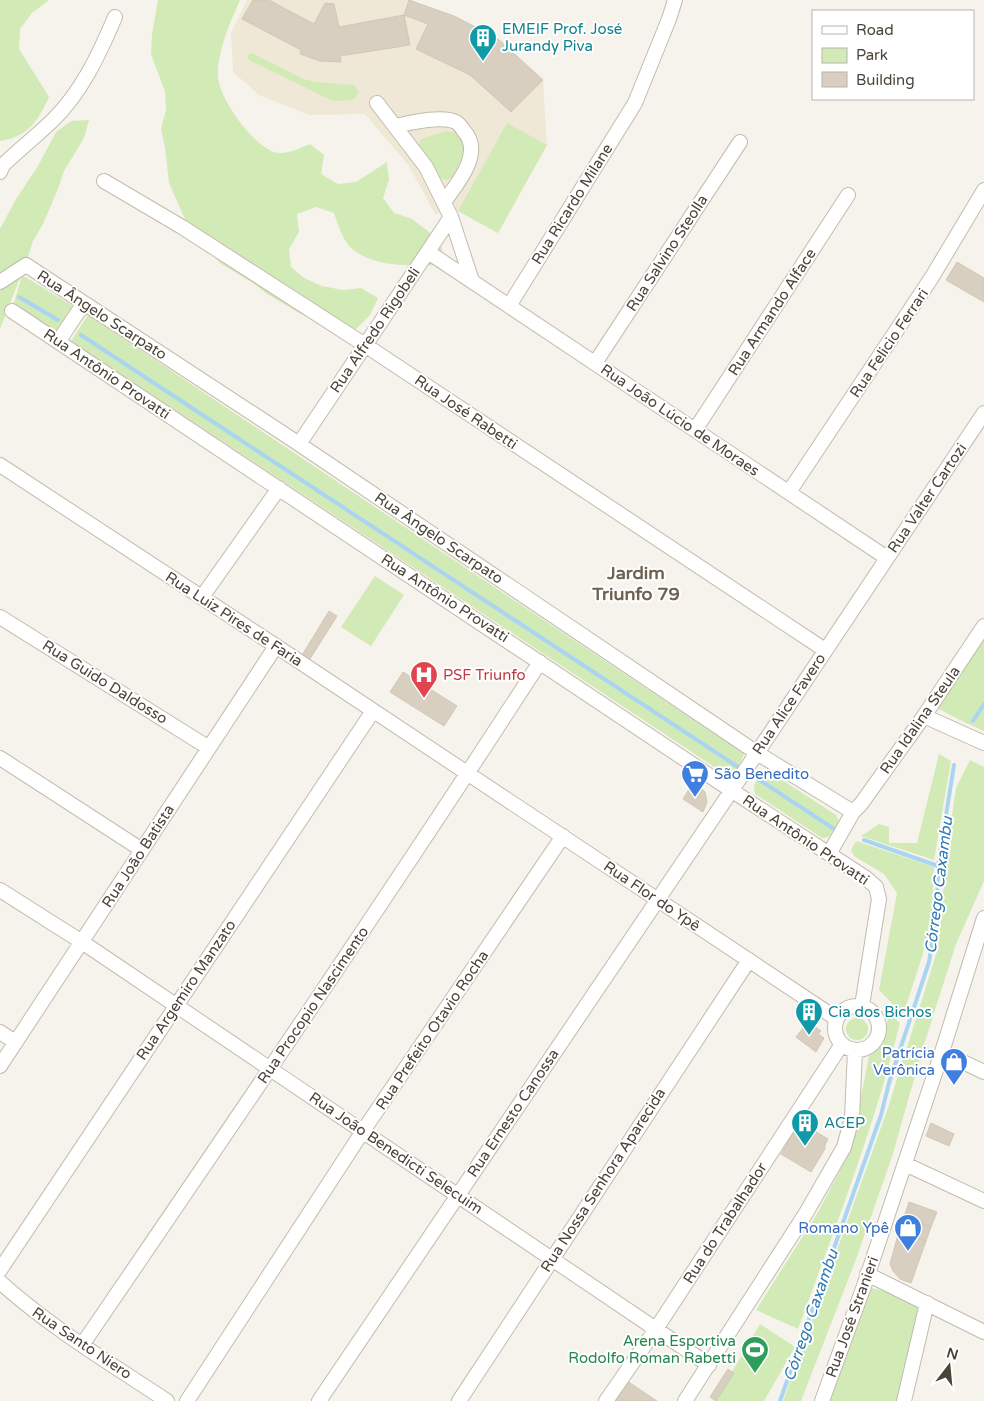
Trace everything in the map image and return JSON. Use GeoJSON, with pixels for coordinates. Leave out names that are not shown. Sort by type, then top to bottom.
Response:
{"type":"FeatureCollection","features":[{"type":"Feature","properties":{"kind":"street","name":"Rua Ricardo Milane"},"geometry":{"type":"LineString","coordinates":[[508,306],[635,103],[675,0]]}},
{"type":"Feature","properties":{"kind":"street"},"geometry":{"type":"LineString","coordinates":[[0,172],[3,165],[53,120],[75,94],[98,56],[115,17]]}},
{"type":"Feature","properties":{"kind":"street"},"geometry":{"type":"LineString","coordinates":[[377,103],[426,167],[451,217],[472,281]]}},
{"type":"Feature","properties":{"kind":"street"},"geometry":{"type":"LineString","coordinates":[[395,126],[425,120],[445,120],[456,122],[468,136],[472,150],[469,163],[444,202]]}},
{"type":"Feature","properties":{"kind":"street","name":"Rua Salvino Steolla"},"geometry":{"type":"LineString","coordinates":[[595,363],[740,142]]}},
{"type":"Feature","properties":{"kind":"street","name":"Rua José Rabetti"},"geometry":{"type":"LineString","coordinates":[[104,181],[182,227],[365,345],[825,650]]}},
{"type":"Feature","properties":{"kind":"street","name":"Rua Felicio Ferrari"},"geometry":{"type":"LineString","coordinates":[[789,492],[932,277],[984,190]]}},
{"type":"Feature","properties":{"kind":"street","name":"Rua Armando Alface"},"geometry":{"type":"LineString","coordinates":[[695,430],[848,195]]}},
{"type":"Feature","properties":{"kind":"street","name":"Rua Alfredo Rigobeli"},"geometry":{"type":"LineString","coordinates":[[299,444],[451,217]]}},
{"type":"Feature","properties":{"kind":"street","name":"Rua João Lúcio de Moraes"},"geometry":{"type":"LineString","coordinates":[[428,252],[887,558]]}},
{"type":"Feature","properties":{"kind":"street","name":"Rua Ângelo Scarpato"},"geometry":{"type":"LineString","coordinates":[[0,282],[26,265],[299,444],[757,753],[853,812]]}},
{"type":"Feature","properties":{"kind":"street"},"geometry":{"type":"LineString","coordinates":[[58,342],[84,303]]}},
{"type":"Feature","properties":{"kind":"street","name":"Rua Antônio Provatti"},"geometry":{"type":"LineString","coordinates":[[12,311],[866,878],[876,887],[879,899],[862,1006]]}},
{"type":"Feature","properties":{"kind":"street","name":"Rua Valter Cartozi"},"geometry":{"type":"LineString","coordinates":[[887,558],[984,413]]}},
{"type":"Feature","properties":{"kind":"street","name":"Rua Luiz Pires de Faria"},"geometry":{"type":"LineString","coordinates":[[0,465],[467,774]]}},
{"type":"Feature","properties":{"kind":"street"},"geometry":{"type":"LineString","coordinates":[[202,597],[279,488]]}},
{"type":"Feature","properties":{"kind":"street","name":"Rua Alice Favero"},"geometry":{"type":"LineString","coordinates":[[658,899],[887,558]]}},
{"type":"Feature","properties":{"kind":"street","name":"Rua Guido Daldosso"},"geometry":{"type":"LineString","coordinates":[[0,617],[209,748]]}},
{"type":"Feature","properties":{"kind":"street","name":"Rua Idalina Steula"},"geometry":{"type":"LineString","coordinates":[[829,854],[853,812],[861,804],[924,716],[984,626]]}},
{"type":"Feature","properties":{"kind":"street","name":"Rua João Batista"},"geometry":{"type":"LineString","coordinates":[[0,1066],[276,646]]}},
{"type":"Feature","properties":{"kind":"street","name":"Rua Procopio Nascimento"},"geometry":{"type":"LineString","coordinates":[[82,1345],[270,1069],[540,662]]}},
{"type":"Feature","properties":{"kind":"street","name":"Rua Argemiro Manzato"},"geometry":{"type":"LineString","coordinates":[[0,1270],[373,711]]}},
{"type":"Feature","properties":{"kind":"street"},"geometry":{"type":"LineString","coordinates":[[924,716],[984,743]]}},
{"type":"Feature","properties":{"kind":"street"},"geometry":{"type":"LineString","coordinates":[[0,758],[142,850]]}},
{"type":"Feature","properties":{"kind":"street","name":"Rua Flor do Ypê"},"geometry":{"type":"LineString","coordinates":[[467,774],[658,899],[836,1019]]}},
{"type":"Feature","properties":{"kind":"street","name":"Rua Prefeito Otavio Rocha"},"geometry":{"type":"LineString","coordinates":[[187,1401],[363,1131],[563,836]]}},
{"type":"Feature","properties":{"kind":"street","name":"Rua João Benedicti Selecuim"},"geometry":{"type":"LineString","coordinates":[[0,890],[82,942],[709,1365]]}},
{"type":"Feature","properties":{"kind":"street","name":"Rua Ernesto Canossa"},"geometry":{"type":"LineString","coordinates":[[319,1401],[658,899]]}},
{"type":"Feature","properties":{"kind":"street","name":"Rua José Stranieri"},"geometry":{"type":"LineString","coordinates":[[822,1401],[864,1286],[942,1052],[980,947],[984,918]]}},
{"type":"Feature","properties":{"kind":"street","name":"Rua Nossa Senhora Aparecida"},"geometry":{"type":"LineString","coordinates":[[459,1401],[749,960]]}},
{"type":"Feature","properties":{"kind":"street"},"geometry":{"type":"LineString","coordinates":[[685,1401],[806,1213],[844,1147],[852,1118],[848,1047],[835,1032],[836,1019],[844,1010],[856,1005],[874,1012],[880,1024],[878,1038],[868,1048],[848,1047]]}},
{"type":"Feature","properties":{"kind":"street"},"geometry":{"type":"LineString","coordinates":[[0,1032],[16,1042]]}},
{"type":"Feature","properties":{"kind":"street","name":"Rua do Trabalhador"},"geometry":{"type":"LineString","coordinates":[[606,1401],[848,1047]]}},
{"type":"Feature","properties":{"kind":"street"},"geometry":{"type":"LineString","coordinates":[[942,1052],[984,1072]]}},
{"type":"Feature","properties":{"kind":"street"},"geometry":{"type":"LineString","coordinates":[[905,1164],[984,1201]]}},
{"type":"Feature","properties":{"kind":"street"},"geometry":{"type":"LineString","coordinates":[[867,1274],[984,1332]]}},
{"type":"Feature","properties":{"kind":"street","name":"Rua Santo Niero"},"geometry":{"type":"LineString","coordinates":[[0,1282],[24,1304],[167,1401]]}},
{"type":"Feature","properties":{"kind":"street"},"geometry":{"type":"LineString","coordinates":[[904,1401],[928,1303]]}},
{"type":"Feature","properties":{"kind":"shaded area"},"geometry":{"type":"Polygon","coordinates":[[[247,0],[409,0],[454,16],[497,38],[543,80],[547,145],[498,233],[458,211],[435,214],[409,166],[365,114],[309,115],[259,95],[233,72],[231,33],[247,0]]]}},
{"type":"Feature","properties":{"kind":"green space"},"geometry":{"type":"Polygon","coordinates":[[[0,0],[49,0],[32,13],[20,29],[19,49],[49,97],[41,113],[25,132],[10,139],[0,141],[0,0]]]}},
{"type":"Feature","properties":{"kind":"green space"},"geometry":{"type":"Polygon","coordinates":[[[158,0],[240,0],[228,28],[218,67],[218,77],[224,97],[238,120],[256,140],[274,152],[288,152],[310,144],[324,155],[321,174],[338,184],[356,182],[387,162],[389,180],[383,198],[394,213],[412,219],[428,231],[441,245],[445,264],[409,266],[383,263],[371,259],[360,255],[351,248],[345,240],[334,213],[316,207],[297,214],[299,232],[289,249],[291,267],[304,278],[322,286],[343,290],[361,288],[378,298],[370,315],[356,329],[337,328],[301,314],[220,263],[194,233],[184,217],[169,183],[161,129],[166,110],[165,92],[151,54],[152,34],[158,0]]]}},
{"type":"Feature","properties":{"kind":"green space"},"geometry":{"type":"Polygon","coordinates":[[[252,53],[304,79],[315,82],[354,85],[359,92],[352,100],[333,101],[249,60],[247,55],[252,53]]]}},
{"type":"Feature","properties":{"kind":"green space"},"geometry":{"type":"Polygon","coordinates":[[[89,120],[84,138],[64,171],[43,224],[33,241],[0,329],[0,229],[56,132],[71,121],[89,120]]]}},
{"type":"Feature","properties":{"kind":"green space"},"geometry":{"type":"Polygon","coordinates":[[[507,123],[547,145],[498,233],[458,211],[507,123]]]}},
{"type":"Feature","properties":{"kind":"green space"},"geometry":{"type":"Polygon","coordinates":[[[446,131],[454,132],[463,139],[465,154],[453,176],[447,180],[439,178],[418,146],[421,139],[446,131]]]}},
{"type":"Feature","properties":{"kind":"green space"},"geometry":{"type":"Polygon","coordinates":[[[22,275],[73,306],[56,331],[14,303],[22,275]]]}},
{"type":"Feature","properties":{"kind":"green space"},"geometry":{"type":"Polygon","coordinates":[[[88,315],[744,754],[738,767],[728,776],[71,341],[88,315]]]}},
{"type":"Feature","properties":{"kind":"green space"},"geometry":{"type":"Polygon","coordinates":[[[375,576],[404,595],[371,646],[341,627],[375,576]]]}},
{"type":"Feature","properties":{"kind":"green space"},"geometry":{"type":"Polygon","coordinates":[[[984,640],[984,731],[935,707],[984,640]]]}},
{"type":"Feature","properties":{"kind":"green space"},"geometry":{"type":"Polygon","coordinates":[[[939,754],[951,761],[934,860],[861,836],[879,824],[889,827],[889,843],[917,843],[939,754]]]}},
{"type":"Feature","properties":{"kind":"green space"},"geometry":{"type":"Polygon","coordinates":[[[970,760],[984,767],[984,881],[956,944],[922,1051],[892,1157],[855,1262],[801,1401],[783,1401],[888,1108],[938,948],[948,841],[956,788],[970,760]]]}},
{"type":"Feature","properties":{"kind":"green space"},"geometry":{"type":"Polygon","coordinates":[[[763,772],[770,772],[836,815],[839,821],[829,837],[822,838],[755,794],[754,785],[763,772]]]}},
{"type":"Feature","properties":{"kind":"green space"},"geometry":{"type":"Polygon","coordinates":[[[856,841],[934,867],[932,918],[922,957],[903,1015],[879,990],[897,893],[884,874],[854,856],[851,850],[856,841]]]}},
{"type":"Feature","properties":{"kind":"green space"},"geometry":{"type":"Polygon","coordinates":[[[889,1013],[900,1023],[890,1062],[853,1177],[798,1329],[756,1310],[817,1214],[846,1159],[856,1123],[869,1056],[883,1045],[889,1013]]]}},
{"type":"Feature","properties":{"kind":"green space"},"geometry":{"type":"Polygon","coordinates":[[[857,1018],[865,1021],[868,1029],[865,1037],[857,1040],[849,1037],[846,1029],[849,1021],[857,1018]]]}},
{"type":"Feature","properties":{"kind":"green space"},"geometry":{"type":"Polygon","coordinates":[[[868,1287],[922,1301],[900,1401],[828,1401],[868,1287]]]}},
{"type":"Feature","properties":{"kind":"green space","name":"Arena Esportiva Rodolfo Roman Rabetti"},"geometry":{"type":"Polygon","coordinates":[[[760,1324],[795,1347],[764,1401],[715,1401],[760,1324]]]}},
{"type":"Feature","properties":{"kind":"building"},"geometry":{"type":"Polygon","coordinates":[[[253,0],[269,0],[314,24],[325,3],[334,4],[339,27],[404,15],[410,45],[340,56],[341,62],[320,61],[300,54],[301,50],[242,19],[253,0]]]}},
{"type":"Feature","properties":{"kind":"building","name":"EMEIF Prof. José Jurandy Piva"},"geometry":{"type":"Polygon","coordinates":[[[409,0],[454,16],[497,38],[543,80],[511,112],[470,75],[416,49],[428,24],[404,15],[409,0]]]}},
{"type":"Feature","properties":{"kind":"building"},"geometry":{"type":"Polygon","coordinates":[[[957,262],[984,278],[984,302],[946,280],[957,262]]]}},
{"type":"Feature","properties":{"kind":"building"},"geometry":{"type":"Polygon","coordinates":[[[329,611],[337,616],[308,662],[301,657],[329,611]]]}},
{"type":"Feature","properties":{"kind":"building","name":"PSF Triunfo"},"geometry":{"type":"Polygon","coordinates":[[[403,672],[457,706],[444,726],[390,692],[403,672]]]}},
{"type":"Feature","properties":{"kind":"building","name":"São Benedito"},"geometry":{"type":"Polygon","coordinates":[[[694,781],[705,792],[707,802],[703,812],[683,799],[694,781]]]}},
{"type":"Feature","properties":{"kind":"building","name":"Cia dos Bichos"},"geometry":{"type":"Polygon","coordinates":[[[808,1022],[821,1031],[818,1034],[824,1038],[816,1052],[796,1037],[808,1022]]]}},
{"type":"Feature","properties":{"kind":"building","name":"ACEP"},"geometry":{"type":"Polygon","coordinates":[[[800,1122],[828,1139],[825,1149],[811,1172],[781,1154],[800,1122]]]}},
{"type":"Feature","properties":{"kind":"building"},"geometry":{"type":"Polygon","coordinates":[[[931,1123],[954,1134],[949,1146],[926,1136],[931,1123]]]}},
{"type":"Feature","properties":{"kind":"building"},"geometry":{"type":"Polygon","coordinates":[[[909,1202],[937,1212],[931,1227],[904,1217],[909,1202]]]}},
{"type":"Feature","properties":{"kind":"building"},"geometry":{"type":"Polygon","coordinates":[[[904,1217],[931,1227],[926,1241],[899,1231],[904,1217]]]}},
{"type":"Feature","properties":{"kind":"building","name":"Romano Ypê"},"geometry":{"type":"Polygon","coordinates":[[[899,1231],[926,1241],[911,1283],[900,1279],[890,1264],[899,1231]]]}},
{"type":"Feature","properties":{"kind":"building"},"geometry":{"type":"Polygon","coordinates":[[[728,1369],[734,1373],[716,1401],[710,1397],[728,1369]]]}},
{"type":"Feature","properties":{"kind":"building"},"geometry":{"type":"Polygon","coordinates":[[[627,1381],[657,1401],[625,1401],[617,1395],[627,1381]]]}},
{"type":"Feature","properties":{"kind":"building"},"geometry":{"type":"Polygon","coordinates":[[[617,1395],[625,1401],[613,1401],[617,1395]]]}},
{"type":"Feature","properties":{"kind":"waterway"},"geometry":{"type":"LineString","coordinates":[[19,297],[58,320]]}},
{"type":"Feature","properties":{"kind":"waterway"},"geometry":{"type":"LineString","coordinates":[[81,335],[738,767]]}},
{"type":"Feature","properties":{"kind":"waterway","name":"Córrego Caxambu"},"geometry":{"type":"LineString","coordinates":[[973,721],[984,704]]}},
{"type":"Feature","properties":{"kind":"waterway","name":"Córrego Caxambu"},"geometry":{"type":"LineString","coordinates":[[780,1401],[881,1115],[889,1083],[929,962],[937,911],[938,866],[954,765]]}},
{"type":"Feature","properties":{"kind":"waterway"},"geometry":{"type":"LineString","coordinates":[[758,779],[834,829]]}},
{"type":"Feature","properties":{"kind":"waterway"},"geometry":{"type":"LineString","coordinates":[[864,840],[938,866]]}},
{"type":"Feature","properties":{"kind":"place","name":"EMEIF Prof. José Jurandy Piva"},"geometry":{"type":"Point","coordinates":[483,62]}},
{"type":"Feature","properties":{"kind":"place","name":"PSF Triunfo"},"geometry":{"type":"Point","coordinates":[424,699]}},
{"type":"Feature","properties":{"kind":"place","name":"São Benedito"},"geometry":{"type":"Point","coordinates":[695,798]}},
{"type":"Feature","properties":{"kind":"place","name":"Cia dos Bichos"},"geometry":{"type":"Point","coordinates":[809,1036]}},
{"type":"Feature","properties":{"kind":"place","name":"Patrícia Verônica"},"geometry":{"type":"Point","coordinates":[954,1086]}},
{"type":"Feature","properties":{"kind":"place","name":"ACEP"},"geometry":{"type":"Point","coordinates":[805,1147]}},
{"type":"Feature","properties":{"kind":"place","name":"Romano Ypê"},"geometry":{"type":"Point","coordinates":[908,1252]}},
{"type":"Feature","properties":{"kind":"place","name":"Arena Esportiva Rodolfo Roman Rabetti"},"geometry":{"type":"Point","coordinates":[755,1374]}},
{"type":"Feature","properties":{"kind":"district","name":"Jardim Triunfo 79"},"geometry":{"type":"Point","coordinates":[636,583]}}]}
